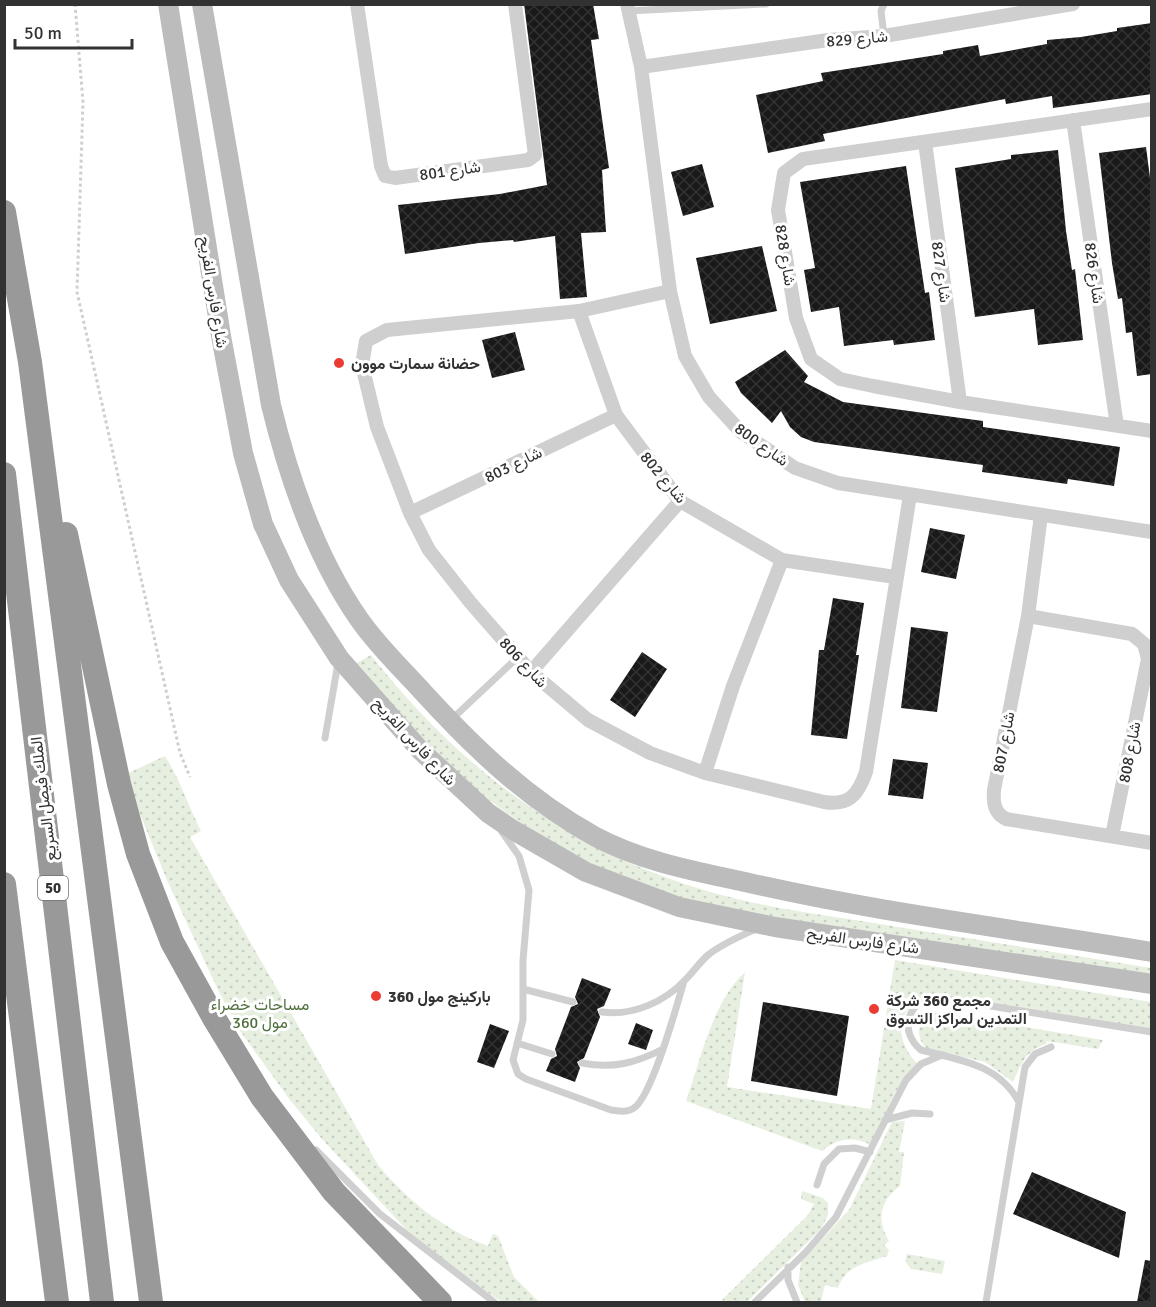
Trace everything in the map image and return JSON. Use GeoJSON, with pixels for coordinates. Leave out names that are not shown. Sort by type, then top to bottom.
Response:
{"type":"FeatureCollection","features":[{"type":"Feature","properties":{"kind":"highway"},"geometry":{"type":"LineString","coordinates":[[4,212],[30,362],[119,784],[138,854],[172,942],[214,1018],[262,1096],[334,1192],[440,1302]]}},
{"type":"Feature","properties":{"kind":"highway"},"geometry":{"type":"LineString","coordinates":[[30,362],[151,1302]]}},
{"type":"Feature","properties":{"kind":"highway","name":"الملك فيصل السريع"},"geometry":{"type":"LineString","coordinates":[[4,474],[102,1302]]}},
{"type":"Feature","properties":{"kind":"highway"},"geometry":{"type":"LineString","coordinates":[[4,884],[57,1302]]}},
{"type":"Feature","properties":{"kind":"street","name":"شارع فارس الفريح"},"geometry":{"type":"LineString","coordinates":[[168,4],[221,336],[243,453],[263,524],[290,580],[339,658],[420,750],[488,813],[586,872],[680,907],[763,925],[1145,983]]}},
{"type":"Feature","properties":{"kind":"street","name":"شارع فارس الفريح"},"geometry":{"type":"LineString","coordinates":[[202,4],[271,405],[285,460],[308,521],[342,593],[384,651],[449,721],[496,766],[539,801],[595,837],[632,852],[694,871],[786,892],[1150,951]]}},
{"type":"Feature","properties":{"kind":"street","name":"شارع 801"},"geometry":{"type":"LineString","coordinates":[[357,4],[381,166],[385,176],[395,178],[528,160],[535,155],[515,4]]}},
{"type":"Feature","properties":{"kind":"street","name":"شارع 829"},"geometry":{"type":"LineString","coordinates":[[641,67],[828,40],[884,36],[1073,4]]}},
{"type":"Feature","properties":{"kind":"street","name":"شارع 800"},"geometry":{"type":"LineString","coordinates":[[627,8],[641,67],[670,291],[685,356],[709,397],[741,432],[795,468],[838,483],[1152,532]]}},
{"type":"Feature","properties":{"kind":"street","name":"شارع 828"},"geometry":{"type":"LineString","coordinates":[[1152,109],[803,159],[784,173],[778,210],[796,318],[811,359],[840,379],[960,402],[1152,431]]}},
{"type":"Feature","properties":{"kind":"street","name":"شارع 826"},"geometry":{"type":"LineString","coordinates":[[1073,120],[1117,426]]}},
{"type":"Feature","properties":{"kind":"street","name":"شارع 827"},"geometry":{"type":"LineString","coordinates":[[925,142],[960,402]]}},
{"type":"Feature","properties":{"kind":"street","name":"شارع 806"},"geometry":{"type":"LineString","coordinates":[[670,291],[579,311],[387,330],[366,341],[362,365],[377,427],[410,513],[429,550],[531,672],[588,720],[650,753],[705,773],[834,804],[844,802],[857,794],[866,772],[910,495]]}},
{"type":"Feature","properties":{"kind":"street","name":"شارع 802"},"geometry":{"type":"LineString","coordinates":[[579,311],[616,414],[680,501],[782,560],[895,578]]}},
{"type":"Feature","properties":{"kind":"street","name":"شارع 803"},"geometry":{"type":"LineString","coordinates":[[410,513],[616,414]]}},
{"type":"Feature","properties":{"kind":"street"},"geometry":{"type":"LineString","coordinates":[[531,672],[680,501]]}},
{"type":"Feature","properties":{"kind":"street","name":"شارع 807"},"geometry":{"type":"LineString","coordinates":[[1041,515],[1029,616],[994,790],[994,805],[1000,816],[1006,819],[1152,843]]}},
{"type":"Feature","properties":{"kind":"street"},"geometry":{"type":"LineString","coordinates":[[705,773],[733,686],[782,560]]}},
{"type":"Feature","properties":{"kind":"street","name":"شارع 808"},"geometry":{"type":"LineString","coordinates":[[1029,616],[1132,634],[1144,644],[1148,659],[1112,836]]}},
{"type":"Feature","properties":{"kind":"street"},"geometry":{"type":"LineString","coordinates":[[1080,972],[1095,964],[1096,955],[1088,941]]}},
{"type":"Feature","properties":{"kind":"street"},"geometry":{"type":"LineString","coordinates":[[1145,983],[1130,973],[1130,962],[1133,957],[1150,951]]}},
{"type":"Feature","properties":{"kind":"lane"},"geometry":{"type":"LineString","coordinates":[[884,4],[881,11],[884,36]]}},
{"type":"Feature","properties":{"kind":"lane"},"geometry":{"type":"LineString","coordinates":[[627,8],[767,5]]}},
{"type":"Feature","properties":{"kind":"lane"},"geometry":{"type":"LineString","coordinates":[[449,721],[518,657]]}},
{"type":"Feature","properties":{"kind":"lane"},"geometry":{"type":"LineString","coordinates":[[325,738],[339,658]]}},
{"type":"Feature","properties":{"kind":"lane"},"geometry":{"type":"LineString","coordinates":[[488,813],[514,846],[527,878],[529,904],[523,952],[523,1020],[513,1060],[514,1067],[526,1079],[610,1110],[633,1109],[640,1102],[663,1049],[684,981]]}},
{"type":"Feature","properties":{"kind":"lane"},"geometry":{"type":"LineString","coordinates":[[602,1012],[622,1013],[643,1007],[663,997],[684,981],[713,951],[763,925]]}},
{"type":"Feature","properties":{"kind":"lane"},"geometry":{"type":"LineString","coordinates":[[523,988],[573,1002]]}},
{"type":"Feature","properties":{"kind":"lane"},"geometry":{"type":"LineString","coordinates":[[1019,1102],[1005,1081],[996,1073],[984,1067],[921,1050],[909,1036],[908,1018],[912,1010],[926,998],[934,997],[1152,1032]]}},
{"type":"Feature","properties":{"kind":"lane"},"geometry":{"type":"LineString","coordinates":[[517,1042],[552,1054]]}},
{"type":"Feature","properties":{"kind":"lane"},"geometry":{"type":"LineString","coordinates":[[986,1302],[1025,1067],[1035,1054],[1051,1047]]}},
{"type":"Feature","properties":{"kind":"lane"},"geometry":{"type":"LineString","coordinates":[[582,1063],[619,1065],[642,1059],[663,1049]]}},
{"type":"Feature","properties":{"kind":"lane"},"geometry":{"type":"LineString","coordinates":[[755,1302],[788,1267],[806,1252],[836,1217],[885,1120],[913,1071],[921,1064],[942,1055]]}},
{"type":"Feature","properties":{"kind":"lane"},"geometry":{"type":"LineString","coordinates":[[262,1096],[304,1138]]}},
{"type":"Feature","properties":{"kind":"lane"},"geometry":{"type":"LineString","coordinates":[[885,1120],[912,1113],[930,1114]]}},
{"type":"Feature","properties":{"kind":"lane"},"geometry":{"type":"LineString","coordinates":[[312,1147],[380,1214],[494,1302]]}},
{"type":"Feature","properties":{"kind":"lane"},"geometry":{"type":"LineString","coordinates":[[817,1185],[829,1156],[839,1149],[855,1148],[870,1152]]}},
{"type":"Feature","properties":{"kind":"lane"},"geometry":{"type":"LineString","coordinates":[[788,1267],[790,1287],[797,1302]]}},
{"type":"Feature","properties":{"kind":"path"},"geometry":{"type":"LineString","coordinates":[[75,4],[83,102],[77,291],[180,753],[190,777]]}},
{"type":"Feature","properties":{"kind":"green space"},"geometry":{"type":"Polygon","coordinates":[[[371,655],[439,732],[476,766],[516,797],[558,825],[602,850],[648,871],[721,895],[769,906],[1151,968],[1151,986],[727,914],[603,870],[527,827],[476,791],[441,761],[355,664],[371,655]]]}},
{"type":"Feature","properties":{"kind":"green space","name":"مساحات خضراء 360 مول"},"geometry":{"type":"Polygon","coordinates":[[[165,756],[201,831],[190,837],[378,1165],[414,1202],[456,1232],[488,1246],[493,1234],[498,1236],[514,1277],[539,1302],[502,1302],[457,1272],[416,1240],[322,1139],[290,1100],[240,1031],[218,990],[167,880],[124,775],[165,756]]]}},
{"type":"Feature","properties":{"kind":"green space"},"geometry":{"type":"Polygon","coordinates":[[[895,960],[1151,1002],[1151,1029],[943,995],[919,1003],[906,1013],[901,1028],[905,1045],[919,1065],[895,1092],[871,1145],[858,1140],[846,1140],[834,1143],[822,1151],[686,1101],[716,1015],[724,999],[745,972],[727,1087],[871,1109],[895,960]]]}},
{"type":"Feature","properties":{"kind":"green space"},"geometry":{"type":"Polygon","coordinates":[[[935,1013],[1103,1040],[1098,1049],[1047,1041],[1046,1044],[1028,1055],[1013,1082],[985,1062],[926,1048],[920,1038],[920,1028],[925,1019],[935,1013]]]}},
{"type":"Feature","properties":{"kind":"green space"},"geometry":{"type":"Polygon","coordinates":[[[905,1121],[899,1152],[904,1152],[900,1186],[884,1204],[881,1218],[889,1241],[884,1245],[889,1250],[887,1256],[864,1263],[851,1270],[838,1288],[825,1285],[821,1301],[825,1302],[805,1302],[798,1285],[801,1262],[849,1210],[892,1122],[905,1121]]]}},
{"type":"Feature","properties":{"kind":"green space"},"geometry":{"type":"Polygon","coordinates":[[[802,1191],[823,1198],[828,1203],[828,1215],[821,1229],[747,1302],[720,1302],[808,1215],[814,1204],[801,1199],[802,1191]]]}},
{"type":"Feature","properties":{"kind":"green space"},"geometry":{"type":"Polygon","coordinates":[[[907,1254],[945,1261],[942,1274],[911,1269],[905,1261],[907,1254]]]}},
{"type":"Feature","properties":{"kind":"building"},"geometry":{"type":"Polygon","coordinates":[[[524,4],[593,4],[599,39],[591,40],[609,168],[602,170],[606,232],[581,233],[587,297],[560,299],[555,236],[514,242],[513,240],[479,243],[405,254],[398,205],[500,194],[547,185],[524,4]]]}},
{"type":"Feature","properties":{"kind":"building"},"geometry":{"type":"Polygon","coordinates":[[[1152,23],[1152,94],[1053,108],[1052,96],[1006,104],[1005,99],[823,134],[825,141],[768,153],[756,95],[823,81],[821,73],[943,54],[943,51],[978,45],[980,56],[1047,44],[1047,40],[1081,37],[1117,31],[1117,28],[1152,23]]]}},
{"type":"Feature","properties":{"kind":"building"},"geometry":{"type":"Polygon","coordinates":[[[1146,147],[1152,193],[1152,374],[1137,376],[1132,332],[1126,333],[1122,298],[1118,299],[1099,153],[1146,147]]]}},
{"type":"Feature","properties":{"kind":"building"},"geometry":{"type":"Polygon","coordinates":[[[1058,150],[1066,231],[1072,270],[1075,269],[1083,340],[1038,345],[1034,309],[975,317],[955,168],[1011,159],[1011,155],[1058,150]]]}},
{"type":"Feature","properties":{"kind":"building"},"geometry":{"type":"Polygon","coordinates":[[[702,164],[714,207],[683,216],[671,172],[702,164]]]}},
{"type":"Feature","properties":{"kind":"building"},"geometry":{"type":"Polygon","coordinates":[[[906,166],[925,293],[929,292],[935,340],[894,345],[893,340],[844,346],[839,307],[811,312],[804,270],[815,268],[800,182],[906,166]]]}},
{"type":"Feature","properties":{"kind":"building"},"geometry":{"type":"Polygon","coordinates":[[[762,246],[777,311],[710,324],[696,258],[762,246]]]}},
{"type":"Feature","properties":{"kind":"building"},"geometry":{"type":"Polygon","coordinates":[[[515,332],[525,370],[492,378],[482,340],[515,332]]]}},
{"type":"Feature","properties":{"kind":"building"},"geometry":{"type":"Polygon","coordinates":[[[785,350],[808,376],[804,382],[843,402],[983,421],[983,427],[1120,447],[1114,486],[1068,479],[1067,484],[982,472],[983,465],[814,442],[801,437],[790,427],[781,411],[772,423],[741,393],[735,382],[785,350]]]}},
{"type":"Feature","properties":{"kind":"building"},"geometry":{"type":"Polygon","coordinates":[[[930,528],[965,535],[956,579],[921,572],[930,528]]]}},
{"type":"Feature","properties":{"kind":"building"},"geometry":{"type":"Polygon","coordinates":[[[833,598],[864,603],[847,739],[811,735],[819,650],[824,650],[833,598]]]}},
{"type":"Feature","properties":{"kind":"building"},"geometry":{"type":"Polygon","coordinates":[[[911,627],[948,632],[937,712],[901,708],[911,627]]]}},
{"type":"Feature","properties":{"kind":"building"},"geometry":{"type":"Polygon","coordinates":[[[642,652],[667,669],[635,717],[610,700],[642,652]]]}},
{"type":"Feature","properties":{"kind":"building"},"geometry":{"type":"Polygon","coordinates":[[[893,759],[928,763],[923,799],[888,795],[893,759]]]}},
{"type":"Feature","properties":{"kind":"building"},"geometry":{"type":"Polygon","coordinates":[[[582,978],[611,989],[604,1006],[597,1009],[600,1017],[584,1058],[577,1062],[580,1068],[575,1082],[546,1071],[551,1059],[557,1056],[555,1049],[571,1007],[578,1004],[575,997],[582,978]]]}},
{"type":"Feature","properties":{"kind":"building"},"geometry":{"type":"Polygon","coordinates":[[[763,1002],[849,1016],[837,1096],[751,1081],[763,1002]]]}},
{"type":"Feature","properties":{"kind":"building"},"geometry":{"type":"Polygon","coordinates":[[[636,1023],[653,1030],[646,1050],[628,1044],[636,1023]]]}},
{"type":"Feature","properties":{"kind":"building"},"geometry":{"type":"Polygon","coordinates":[[[490,1024],[509,1031],[494,1068],[477,1062],[490,1024]]]}},
{"type":"Feature","properties":{"kind":"building"},"geometry":{"type":"Polygon","coordinates":[[[1032,1172],[1126,1212],[1119,1258],[1013,1214],[1032,1172]]]}},
{"type":"Feature","properties":{"kind":"building"},"geometry":{"type":"Polygon","coordinates":[[[1145,1260],[1152,1261],[1152,1302],[1137,1302],[1145,1260]]]}},
{"type":"Feature","properties":{"kind":"place","name":"حضانة سمارت موون"},"geometry":{"type":"Point","coordinates":[339,363]}},
{"type":"Feature","properties":{"kind":"place","name":"باركينج مول 360"},"geometry":{"type":"Point","coordinates":[376,996]}},
{"type":"Feature","properties":{"kind":"place","name":"مجمع 360 شركة التمدين لمراكز التسوق"},"geometry":{"type":"Point","coordinates":[874,1009]}}]}
